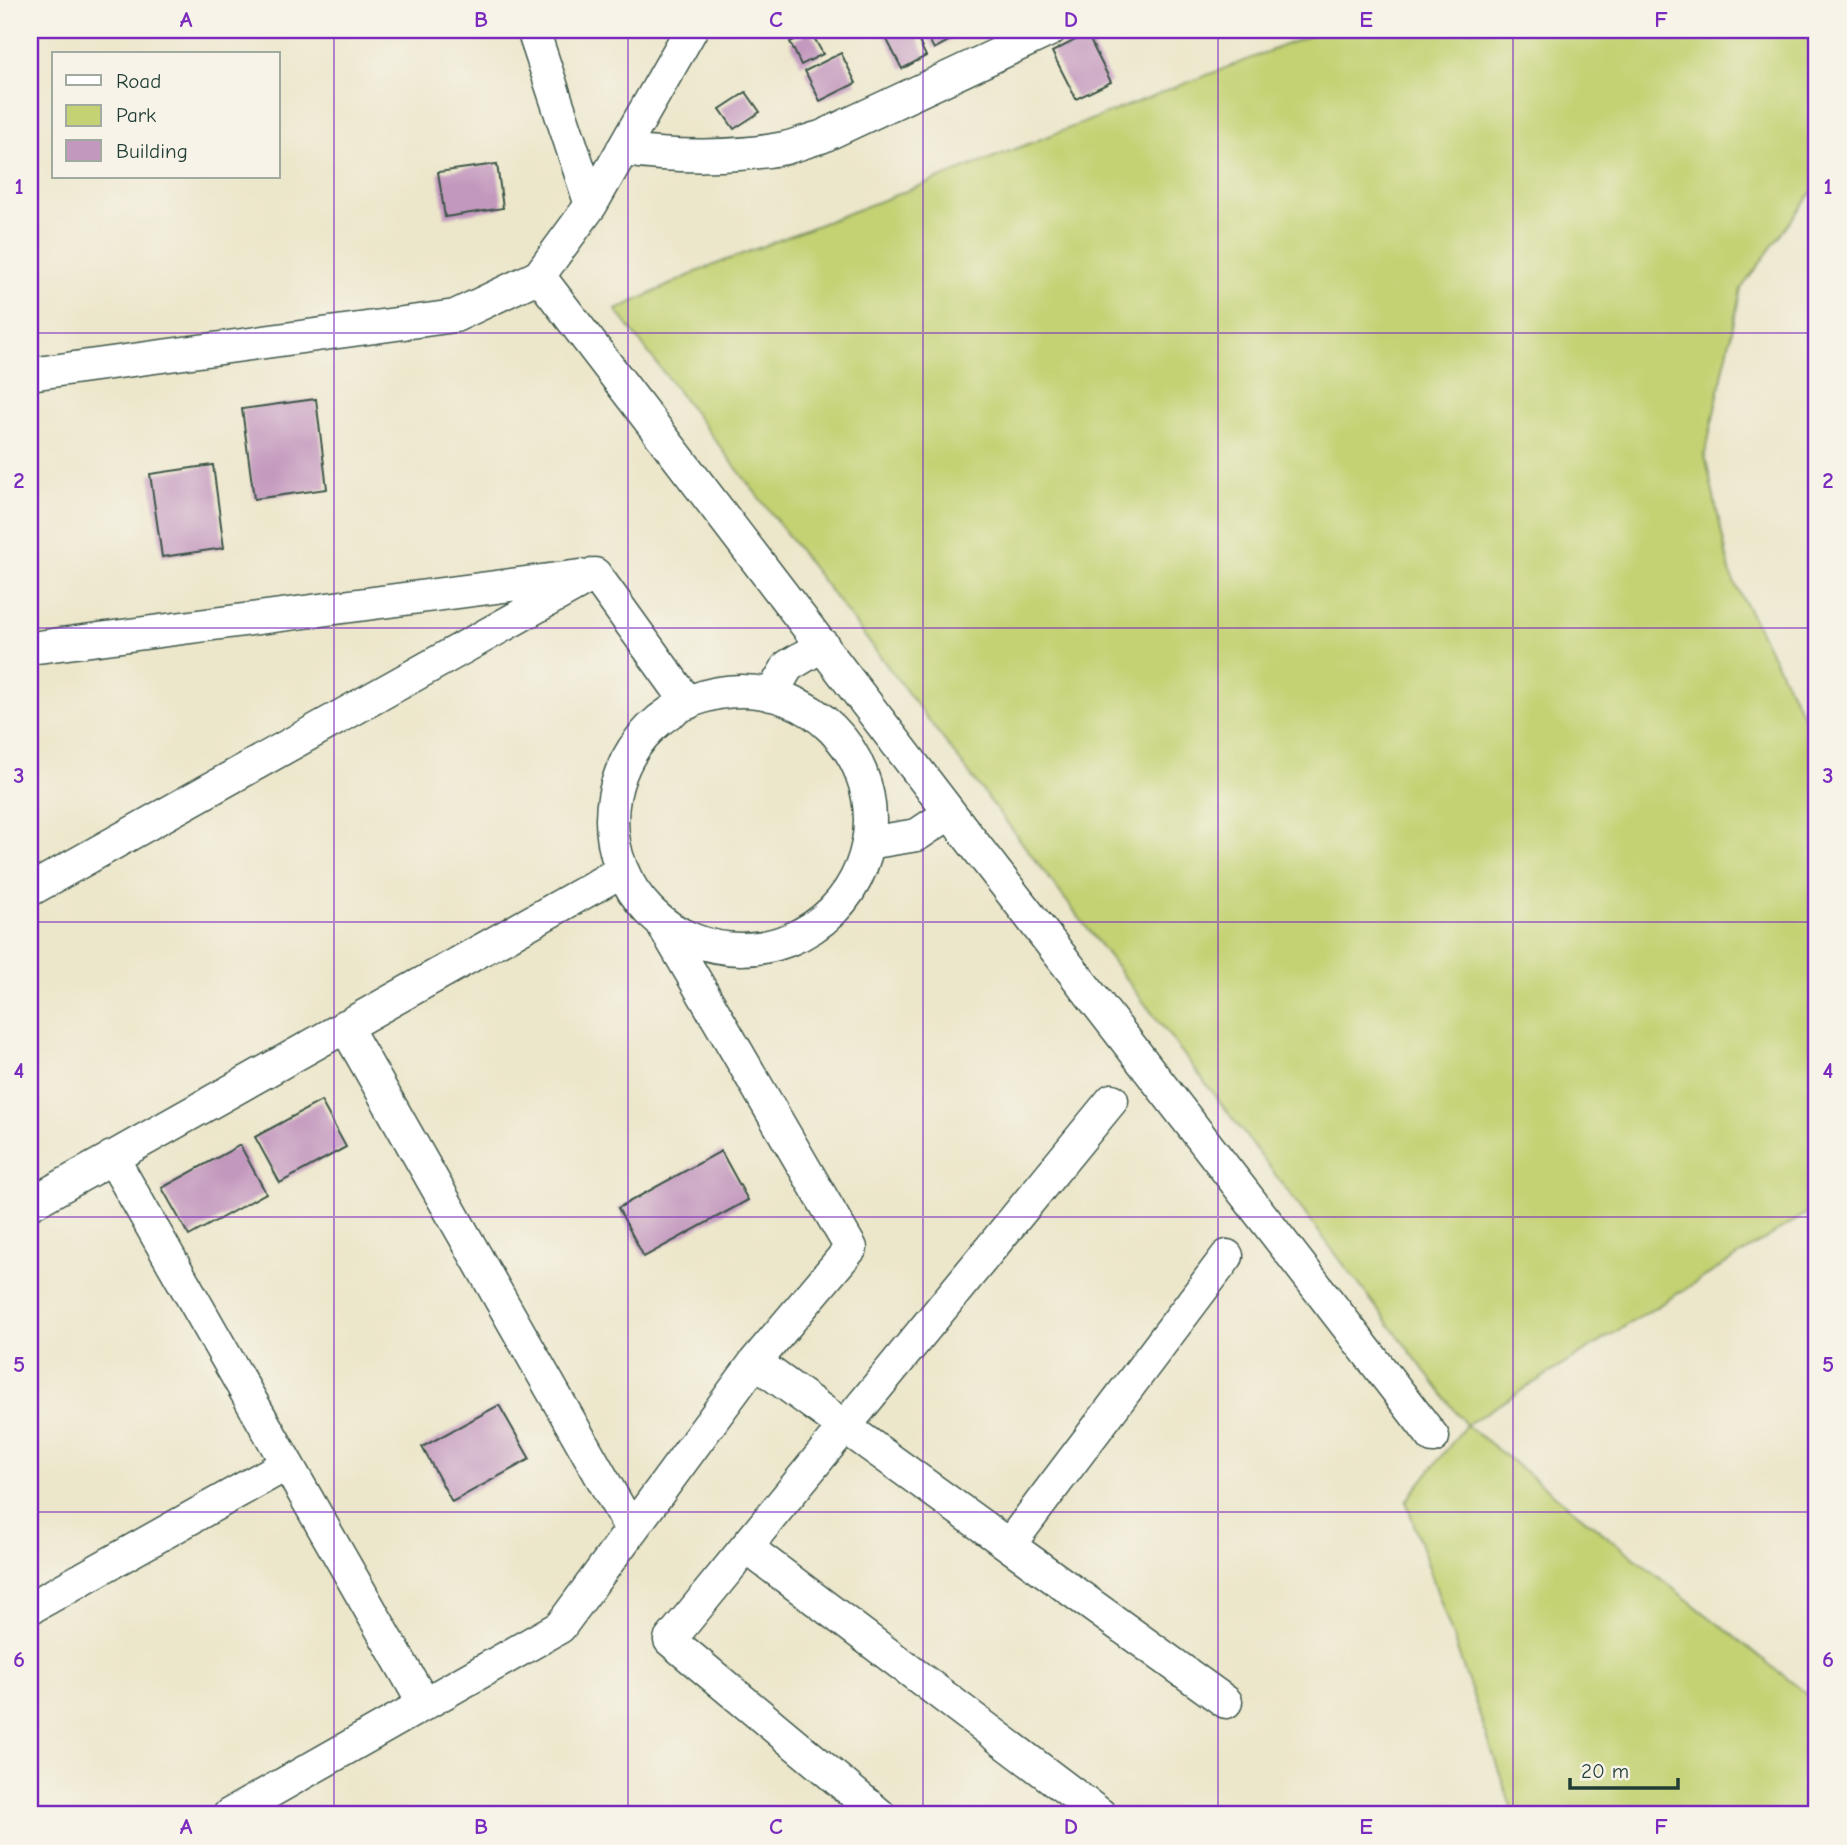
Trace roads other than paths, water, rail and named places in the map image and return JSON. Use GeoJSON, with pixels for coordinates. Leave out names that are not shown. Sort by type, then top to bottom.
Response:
{"type":"FeatureCollection","features":[{"type":"Feature","properties":{"kind":"street"},"geometry":{"type":"LineString","coordinates":[[533,30],[591,205]]}},
{"type":"Feature","properties":{"kind":"street"},"geometry":{"type":"LineString","coordinates":[[30,374],[455,316],[540,276],[591,205],[691,30]]}},
{"type":"Feature","properties":{"kind":"street"},"geometry":{"type":"LineString","coordinates":[[622,150],[653,155],[750,154],[788,148],[821,136],[1050,30]]}},
{"type":"Feature","properties":{"kind":"street"},"geometry":{"type":"LineString","coordinates":[[540,276],[950,813],[1433,1437]]}},
{"type":"Feature","properties":{"kind":"street"},"geometry":{"type":"LineString","coordinates":[[30,648],[595,574]]}},
{"type":"Feature","properties":{"kind":"street"},"geometry":{"type":"LineString","coordinates":[[595,574],[688,703]]}},
{"type":"Feature","properties":{"kind":"street"},"geometry":{"type":"LineString","coordinates":[[30,890],[595,574]]}},
{"type":"Feature","properties":{"kind":"street"},"geometry":{"type":"LineString","coordinates":[[771,695],[788,666],[822,645]]}},
{"type":"Feature","properties":{"kind":"street"},"geometry":{"type":"LineString","coordinates":[[731,691],[757,691],[771,695],[808,709],[830,725],[848,747],[861,771],[869,798],[870,826],[866,854],[855,880],[840,903],[820,922],[771,946],[743,949],[716,947],[690,939],[662,923],[629,887],[612,835],[612,808],[617,783],[627,759],[641,737],[681,705],[731,691]]}},
{"type":"Feature","properties":{"kind":"street"},"geometry":{"type":"LineString","coordinates":[[868,843],[917,835],[950,813]]}},
{"type":"Feature","properties":{"kind":"street"},"geometry":{"type":"LineString","coordinates":[[30,1204],[622,871]]}},
{"type":"Feature","properties":{"kind":"street"},"geometry":{"type":"LineString","coordinates":[[229,1815],[560,1628],[755,1362],[850,1248],[662,923]]}},
{"type":"Feature","properties":{"kind":"street"},"geometry":{"type":"LineString","coordinates":[[345,1026],[631,1529]]}},
{"type":"Feature","properties":{"kind":"street"},"geometry":{"type":"LineString","coordinates":[[880,1815],[670,1640],[1112,1100]]}},
{"type":"Feature","properties":{"kind":"street"},"geometry":{"type":"LineString","coordinates":[[113,1157],[424,1704]]}},
{"type":"Feature","properties":{"kind":"street"},"geometry":{"type":"LineString","coordinates":[[1009,1545],[1227,1256]]}},
{"type":"Feature","properties":{"kind":"street"},"geometry":{"type":"LineString","coordinates":[[755,1362],[1226,1702]]}},
{"type":"Feature","properties":{"kind":"street"},"geometry":{"type":"LineString","coordinates":[[30,1608],[288,1464]]}},
{"type":"Feature","properties":{"kind":"street"},"geometry":{"type":"LineString","coordinates":[[746,1547],[1101,1815]]}}]}
